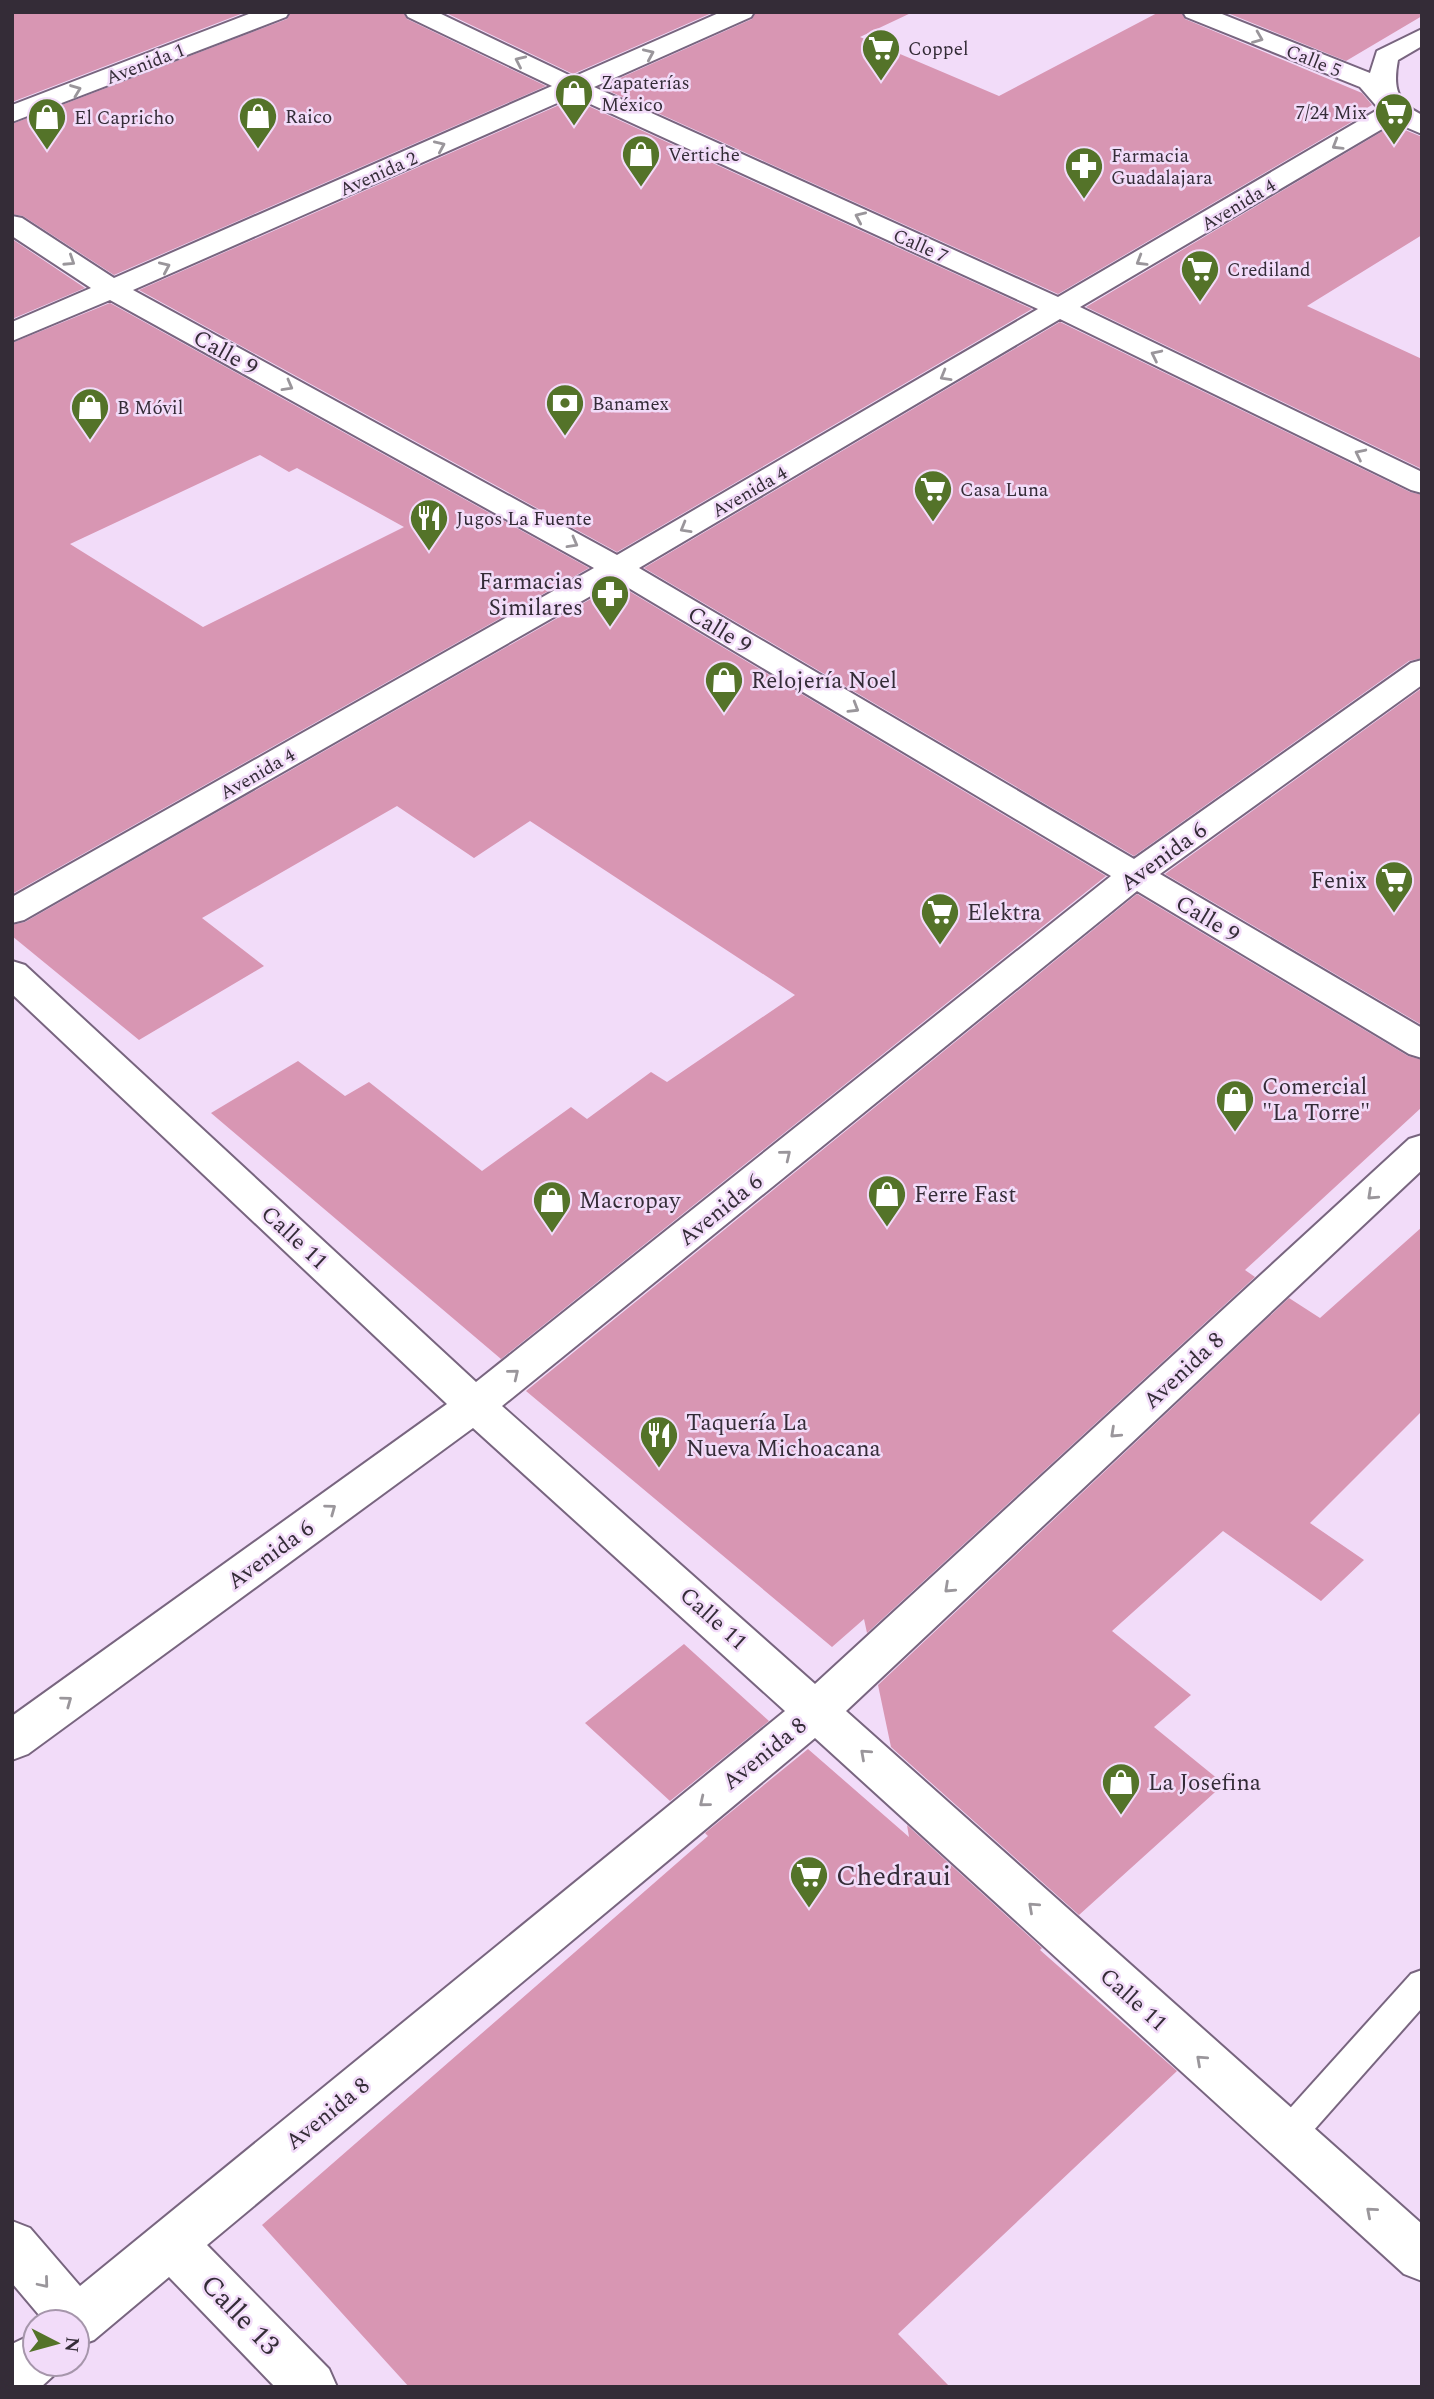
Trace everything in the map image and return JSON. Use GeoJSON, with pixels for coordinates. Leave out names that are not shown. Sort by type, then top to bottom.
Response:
{"type":"FeatureCollection","features":[{"type":"Feature","properties":{"kind":"street","name":"Avenida 1"},"geometry":{"type":"LineString","coordinates":[[12,114],[277,12]]}},
{"type":"Feature","properties":{"kind":"street","name":"Calle 7"},"geometry":{"type":"LineString","coordinates":[[417,12],[574,87],[1061,309],[1422,484]]}},
{"type":"Feature","properties":{"kind":"street","name":"Avenida 2"},"geometry":{"type":"LineString","coordinates":[[12,333],[742,12]]}},
{"type":"Feature","properties":{"kind":"street","name":"Calle 5"},"geometry":{"type":"LineString","coordinates":[[1195,12],[1369,82],[1394,111],[1422,126]]}},
{"type":"Feature","properties":{"kind":"street"},"geometry":{"type":"LineString","coordinates":[[1394,111],[1381,81],[1385,56],[1422,36]]}},
{"type":"Feature","properties":{"kind":"street","name":"Avenida 4"},"geometry":{"type":"LineString","coordinates":[[12,912],[617,568],[1394,111]]}},
{"type":"Feature","properties":{"kind":"street","name":"Calle 9"},"geometry":{"type":"LineString","coordinates":[[12,224],[113,290],[617,568],[1422,1045]]}},
{"type":"Feature","properties":{"kind":"street","name":"Avenida 6"},"geometry":{"type":"LineString","coordinates":[[12,1741],[475,1405],[1135,875],[1422,670]]}},
{"type":"Feature","properties":{"kind":"street","name":"Calle 11"},"geometry":{"type":"LineString","coordinates":[[12,973],[475,1405],[1422,2257]]}},
{"type":"Feature","properties":{"kind":"street","name":"Avenida 8"},"geometry":{"type":"LineString","coordinates":[[91,2309],[817,1710],[1422,1148]]}},
{"type":"Feature","properties":{"kind":"street","name":"Calle 13"},"geometry":{"type":"LineString","coordinates":[[170,2242],[311,2387]]}},
{"type":"Feature","properties":{"kind":"street"},"geometry":{"type":"LineString","coordinates":[[12,2245],[64,2308]]}},
{"type":"Feature","properties":{"kind":"lane"},"geometry":{"type":"LineString","coordinates":[[1286,2137],[1422,1984]]}},
{"type":"Feature","properties":{"kind":"building"},"geometry":{"type":"Polygon","coordinates":[[[12,12],[246,12],[12,102],[12,12]]]}},
{"type":"Feature","properties":{"kind":"building"},"geometry":{"type":"Polygon","coordinates":[[[291,12],[403,12],[407,19],[546,86],[114,275],[23,216],[12,214],[12,124],[287,19],[291,12]]]}},
{"type":"Feature","properties":{"kind":"building"},"geometry":{"type":"Polygon","coordinates":[[[444,12],[714,12],[573,74],[444,12]]]}},
{"type":"Feature","properties":{"kind":"building"},"geometry":{"type":"Polygon","coordinates":[[[756,12],[913,12],[860,37],[999,96],[1159,12],[1181,12],[1185,19],[1362,93],[1372,105],[1360,112],[1365,114],[1058,294],[600,87],[752,19],[756,12]]]}},
{"type":"Feature","properties":{"kind":"building"},"geometry":{"type":"Polygon","coordinates":[[[1225,12],[1422,12],[1422,16],[1346,61],[1225,12]]]}},
{"type":"Feature","properties":{"kind":"building"},"geometry":{"type":"Polygon","coordinates":[[[573,99],[1032,309],[617,552],[139,290],[573,99]]]}},
{"type":"Feature","properties":{"kind":"building"},"geometry":{"type":"Polygon","coordinates":[[[1393,125],[1422,137],[1422,235],[1307,306],[1422,359],[1422,469],[1086,307],[1393,125]]]}},
{"type":"Feature","properties":{"kind":"building"},"geometry":{"type":"Polygon","coordinates":[[[12,239],[85,288],[12,319],[12,239]]]}},
{"type":"Feature","properties":{"kind":"building"},"geometry":{"type":"Polygon","coordinates":[[[110,303],[589,568],[12,894],[12,343],[110,303]],[[260,455],[70,544],[203,627],[404,527],[297,468],[289,472],[260,455]]]}},
{"type":"Feature","properties":{"kind":"building"},"geometry":{"type":"Polygon","coordinates":[[[1060,322],[1410,492],[1422,495],[1422,658],[1409,661],[1134,856],[644,568],[1060,322]]]}},
{"type":"Feature","properties":{"kind":"building"},"geometry":{"type":"Polygon","coordinates":[[[617,584],[1106,876],[501,1359],[211,1113],[298,1061],[345,1096],[369,1082],[482,1171],[571,1107],[587,1119],[651,1072],[667,1082],[795,995],[530,821],[474,858],[397,806],[202,918],[264,966],[139,1040],[12,936],[12,925],[25,922],[617,584]]]}},
{"type":"Feature","properties":{"kind":"building"},"geometry":{"type":"Polygon","coordinates":[[[1422,688],[1422,1025],[1165,874],[1422,688]]]}},
{"type":"Feature","properties":{"kind":"building"},"geometry":{"type":"Polygon","coordinates":[[[1137,894],[1408,1056],[1422,1060],[1422,1107],[1245,1270],[1255,1277],[867,1633],[864,1619],[832,1647],[526,1391],[1137,894]]]}},
{"type":"Feature","properties":{"kind":"building"},"geometry":{"type":"Polygon","coordinates":[[[1422,1227],[1422,1411],[1310,1523],[1364,1560],[1321,1601],[1223,1531],[1112,1631],[1191,1695],[1154,1727],[1224,1784],[1079,1915],[891,1747],[878,1685],[1289,1298],[1320,1318],[1422,1227]]]}},
{"type":"Feature","properties":{"kind":"building"},"geometry":{"type":"Polygon","coordinates":[[[684,1644],[769,1721],[670,1801],[585,1723],[684,1644]]]}},
{"type":"Feature","properties":{"kind":"building","name":"Chedraui"},"geometry":{"type":"Polygon","coordinates":[[[808,1749],[909,1837],[907,1825],[1042,1948],[1040,1950],[1177,2071],[898,2334],[950,2387],[409,2387],[262,2225],[708,1836],[705,1833],[808,1749]]]}},
{"type":"Feature","properties":{"kind":"place","name":"Coppel"},"geometry":{"type":"Point","coordinates":[881,82]}},
{"type":"Feature","properties":{"kind":"place","name":"Zapaterías México"},"geometry":{"type":"Point","coordinates":[574,127]}},
{"type":"Feature","properties":{"kind":"place","name":"7/24 Mix"},"geometry":{"type":"Point","coordinates":[1394,146]}},
{"type":"Feature","properties":{"kind":"place","name":"Raico"},"geometry":{"type":"Point","coordinates":[258,150]}},
{"type":"Feature","properties":{"kind":"place","name":"El Capricho"},"geometry":{"type":"Point","coordinates":[47,151]}},
{"type":"Feature","properties":{"kind":"place","name":"Vertiche"},"geometry":{"type":"Point","coordinates":[641,188]}},
{"type":"Feature","properties":{"kind":"place","name":"Farmacia Guadalajara"},"geometry":{"type":"Point","coordinates":[1084,200]}},
{"type":"Feature","properties":{"kind":"place","name":"Crediland"},"geometry":{"type":"Point","coordinates":[1200,303]}},
{"type":"Feature","properties":{"kind":"place","name":"Banamex"},"geometry":{"type":"Point","coordinates":[565,437]}},
{"type":"Feature","properties":{"kind":"place","name":"B Móvil"},"geometry":{"type":"Point","coordinates":[90,441]}},
{"type":"Feature","properties":{"kind":"place","name":"Casa Luna"},"geometry":{"type":"Point","coordinates":[933,523]}},
{"type":"Feature","properties":{"kind":"place","name":"Jugos La Fuente"},"geometry":{"type":"Point","coordinates":[429,552]}},
{"type":"Feature","properties":{"kind":"place","name":"Farmacias Similares"},"geometry":{"type":"Point","coordinates":[610,628]}},
{"type":"Feature","properties":{"kind":"place","name":"Relojería Noel"},"geometry":{"type":"Point","coordinates":[724,714]}},
{"type":"Feature","properties":{"kind":"place","name":"Fenix"},"geometry":{"type":"Point","coordinates":[1394,914]}},
{"type":"Feature","properties":{"kind":"place","name":"Elektra"},"geometry":{"type":"Point","coordinates":[940,946]}},
{"type":"Feature","properties":{"kind":"place","name":"Comercial \"La Torre\""},"geometry":{"type":"Point","coordinates":[1235,1133]}},
{"type":"Feature","properties":{"kind":"place","name":"Ferre Fast"},"geometry":{"type":"Point","coordinates":[887,1228]}},
{"type":"Feature","properties":{"kind":"place","name":"Macropay"},"geometry":{"type":"Point","coordinates":[552,1234]}},
{"type":"Feature","properties":{"kind":"place","name":"Taquería La Nueva Michoacana"},"geometry":{"type":"Point","coordinates":[659,1469]}},
{"type":"Feature","properties":{"kind":"place","name":"La Josefina"},"geometry":{"type":"Point","coordinates":[1121,1816]}},
{"type":"Feature","properties":{"kind":"place","name":"Chedraui"},"geometry":{"type":"Point","coordinates":[809,1909]}}]}
